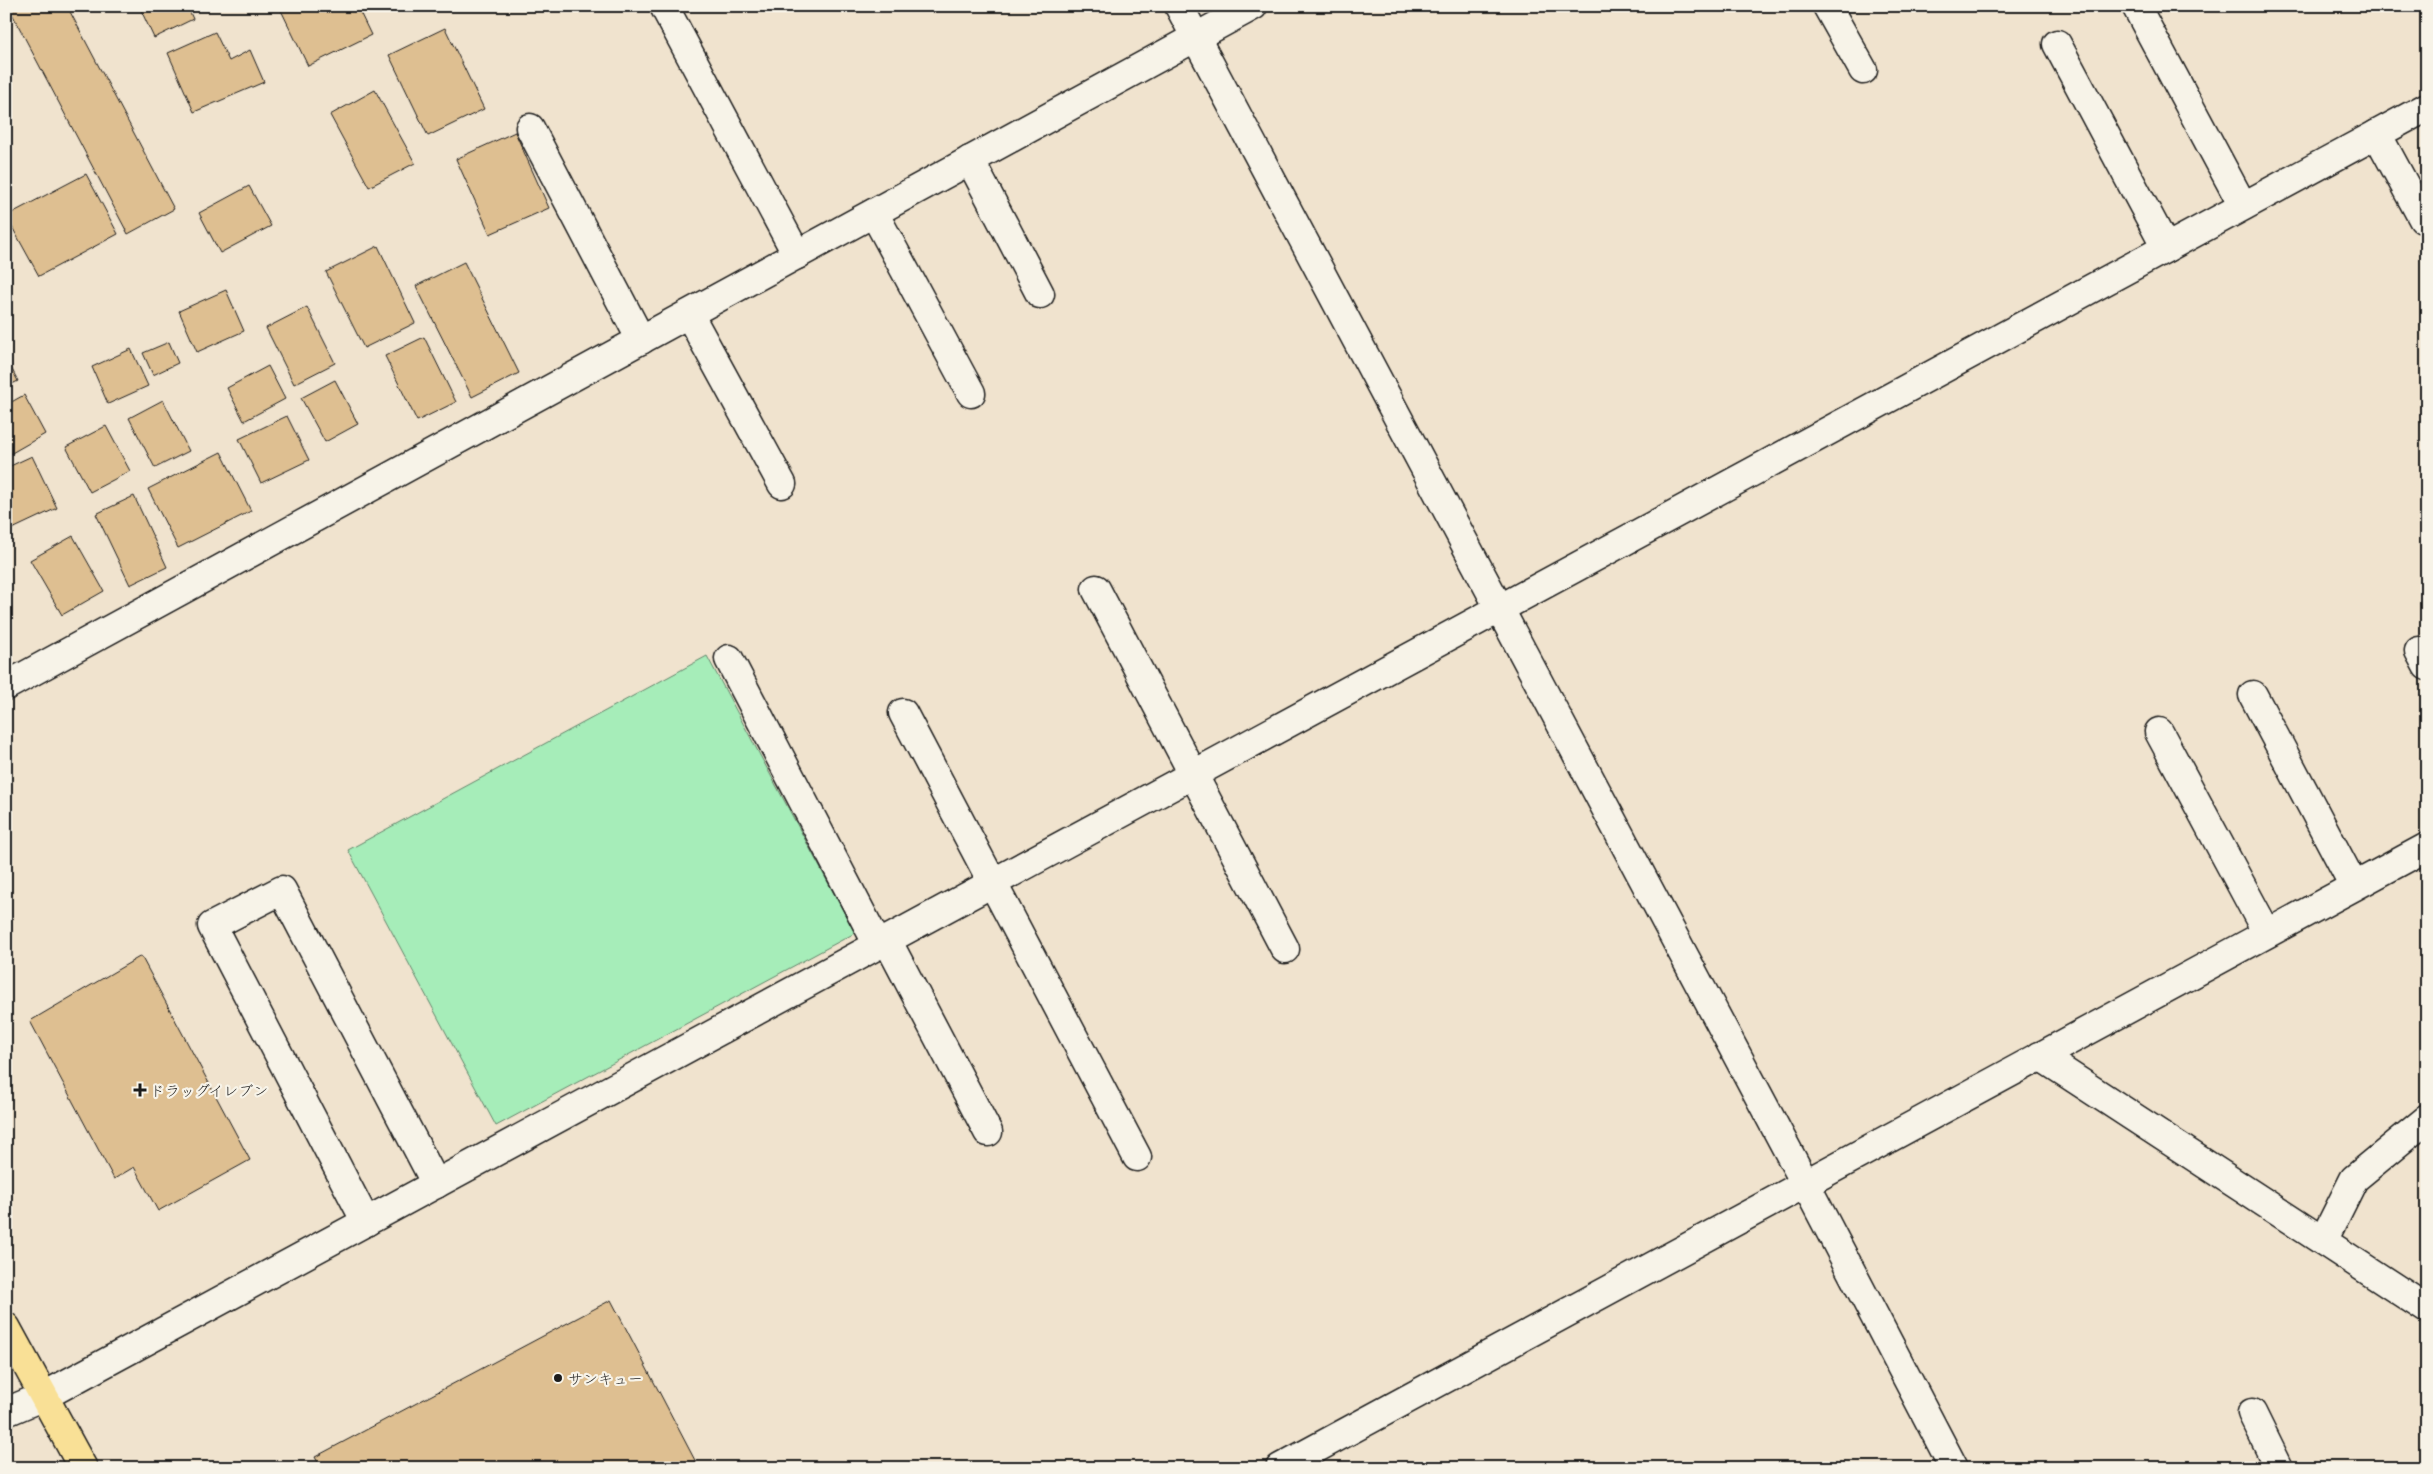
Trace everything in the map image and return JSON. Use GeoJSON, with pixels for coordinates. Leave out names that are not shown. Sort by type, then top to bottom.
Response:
{"type":"FeatureCollection","features":[{"type":"Feature","properties":{"kind":"main road"},"geometry":{"type":"LineString","coordinates":[[6,1327],[83,1468]]}},
{"type":"Feature","properties":{"kind":"street"},"geometry":{"type":"LineString","coordinates":[[1179,6],[1805,1183],[1954,1468]]}},
{"type":"Feature","properties":{"kind":"street"},"geometry":{"type":"LineString","coordinates":[[6,686],[1253,6]]}},
{"type":"Feature","properties":{"kind":"street"},"geometry":{"type":"LineString","coordinates":[[1827,6],[1863,70]]}},
{"type":"Feature","properties":{"kind":"street"},"geometry":{"type":"LineString","coordinates":[[2136,6],[2243,206]]}},
{"type":"Feature","properties":{"kind":"street"},"geometry":{"type":"LineString","coordinates":[[665,8],[797,255]]}},
{"type":"Feature","properties":{"kind":"street"},"geometry":{"type":"LineString","coordinates":[[2057,44],[2166,248]]}},
{"type":"Feature","properties":{"kind":"street"},"geometry":{"type":"LineString","coordinates":[[6,1412],[44,1396],[2427,107]]}},
{"type":"Feature","properties":{"kind":"street"},"geometry":{"type":"LineString","coordinates":[[530,128],[641,340]]}},
{"type":"Feature","properties":{"kind":"street"},"geometry":{"type":"LineString","coordinates":[[2377,134],[2423,219]]}},
{"type":"Feature","properties":{"kind":"street"},"geometry":{"type":"LineString","coordinates":[[970,160],[1040,294]]}},
{"type":"Feature","properties":{"kind":"street"},"geometry":{"type":"LineString","coordinates":[[874,213],[971,393]]}},
{"type":"Feature","properties":{"kind":"street"},"geometry":{"type":"LineString","coordinates":[[689,314],[782,484]]}},
{"type":"Feature","properties":{"kind":"street"},"geometry":{"type":"LineString","coordinates":[[1096,589],[1285,949]]}},
{"type":"Feature","properties":{"kind":"street"},"geometry":{"type":"LineString","coordinates":[[729,660],[988,1132]]}},
{"type":"Feature","properties":{"kind":"street"},"geometry":{"type":"LineString","coordinates":[[2252,696],[2354,886]]}},
{"type":"Feature","properties":{"kind":"street"},"geometry":{"type":"LineString","coordinates":[[904,713],[1137,1157]]}},
{"type":"Feature","properties":{"kind":"street"},"geometry":{"type":"LineString","coordinates":[[2159,732],[2267,933]]}},
{"type":"Feature","properties":{"kind":"street"},"geometry":{"type":"LineString","coordinates":[[1280,1468],[2427,846]]}},
{"type":"Feature","properties":{"kind":"street"},"geometry":{"type":"LineString","coordinates":[[366,1222],[212,926],[282,890],[436,1184]]}},
{"type":"Feature","properties":{"kind":"street"},"geometry":{"type":"LineString","coordinates":[[2040,1056],[2427,1310]]}},
{"type":"Feature","properties":{"kind":"street"},"geometry":{"type":"LineString","coordinates":[[2323,1241],[2354,1179],[2427,1119]]}},
{"type":"Feature","properties":{"kind":"street"},"geometry":{"type":"LineString","coordinates":[[2252,1413],[2279,1468]]}},
{"type":"Feature","properties":{"kind":"green space"},"geometry":{"type":"Polygon","coordinates":[[[707,656],[855,933],[496,1126],[348,850],[707,656]]]}},
{"type":"Feature","properties":{"kind":"building"},"geometry":{"type":"Polygon","coordinates":[[[8,6],[67,6],[174,209],[128,234],[8,6]]]}},
{"type":"Feature","properties":{"kind":"building"},"geometry":{"type":"Polygon","coordinates":[[[139,6],[187,6],[193,19],[154,38],[139,6]]]}},
{"type":"Feature","properties":{"kind":"building"},"geometry":{"type":"Polygon","coordinates":[[[279,6],[357,6],[371,35],[308,66],[279,6]]]}},
{"type":"Feature","properties":{"kind":"building"},"geometry":{"type":"Polygon","coordinates":[[[445,28],[484,109],[428,136],[389,55],[445,28]]]}},
{"type":"Feature","properties":{"kind":"building"},"geometry":{"type":"Polygon","coordinates":[[[215,32],[229,61],[250,50],[264,82],[194,112],[168,53],[215,32]]]}},
{"type":"Feature","properties":{"kind":"building"},"geometry":{"type":"Polygon","coordinates":[[[375,90],[415,163],[369,187],[330,115],[375,90]]]}},
{"type":"Feature","properties":{"kind":"building"},"geometry":{"type":"Polygon","coordinates":[[[515,132],[549,208],[490,234],[456,159],[515,132]]]}},
{"type":"Feature","properties":{"kind":"building"},"geometry":{"type":"Polygon","coordinates":[[[86,174],[118,234],[39,276],[6,216],[86,174]]]}},
{"type":"Feature","properties":{"kind":"building"},"geometry":{"type":"Polygon","coordinates":[[[249,186],[271,226],[220,253],[199,213],[249,186]]]}},
{"type":"Feature","properties":{"kind":"building"},"geometry":{"type":"Polygon","coordinates":[[[378,246],[415,323],[364,348],[326,272],[378,246]]]}},
{"type":"Feature","properties":{"kind":"building"},"geometry":{"type":"Polygon","coordinates":[[[464,262],[519,373],[472,397],[416,286],[464,262]]]}},
{"type":"Feature","properties":{"kind":"building"},"geometry":{"type":"Polygon","coordinates":[[[226,290],[244,331],[197,352],[179,311],[226,290]]]}},
{"type":"Feature","properties":{"kind":"building"},"geometry":{"type":"Polygon","coordinates":[[[307,307],[335,363],[294,384],[266,328],[307,307]]]}},
{"type":"Feature","properties":{"kind":"building"},"geometry":{"type":"Polygon","coordinates":[[[424,337],[456,402],[417,421],[385,356],[424,337]]]}},
{"type":"Feature","properties":{"kind":"building"},"geometry":{"type":"Polygon","coordinates":[[[169,342],[178,363],[153,375],[143,353],[169,342]]]}},
{"type":"Feature","properties":{"kind":"building"},"geometry":{"type":"Polygon","coordinates":[[[131,349],[148,386],[108,404],[92,367],[131,349]]]}},
{"type":"Feature","properties":{"kind":"building"},"geometry":{"type":"Polygon","coordinates":[[[6,358],[18,381],[6,387],[6,358]]]}},
{"type":"Feature","properties":{"kind":"building"},"geometry":{"type":"Polygon","coordinates":[[[268,366],[285,399],[244,421],[227,388],[268,366]]]}},
{"type":"Feature","properties":{"kind":"building"},"geometry":{"type":"Polygon","coordinates":[[[335,380],[358,424],[325,442],[301,398],[335,380]]]}},
{"type":"Feature","properties":{"kind":"building"},"geometry":{"type":"Polygon","coordinates":[[[24,395],[45,434],[10,454],[6,447],[6,405],[24,395]]]}},
{"type":"Feature","properties":{"kind":"building"},"geometry":{"type":"Polygon","coordinates":[[[163,400],[189,451],[155,468],[129,418],[163,400]]]}},
{"type":"Feature","properties":{"kind":"building"},"geometry":{"type":"Polygon","coordinates":[[[287,416],[309,460],[261,483],[239,439],[287,416]]]}},
{"type":"Feature","properties":{"kind":"building"},"geometry":{"type":"Polygon","coordinates":[[[106,426],[130,471],[90,492],[66,447],[106,426]]]}},
{"type":"Feature","properties":{"kind":"building"},"geometry":{"type":"Polygon","coordinates":[[[221,452],[251,511],[178,548],[148,489],[221,452]]]}},
{"type":"Feature","properties":{"kind":"building"},"geometry":{"type":"Polygon","coordinates":[[[32,456],[57,508],[6,532],[6,468],[32,456]]]}},
{"type":"Feature","properties":{"kind":"building"},"geometry":{"type":"Polygon","coordinates":[[[134,496],[167,567],[130,585],[96,514],[134,496]]]}},
{"type":"Feature","properties":{"kind":"building"},"geometry":{"type":"Polygon","coordinates":[[[73,536],[104,591],[62,615],[30,560],[73,536]]]}},
{"type":"Feature","properties":{"kind":"building","name":"ドラッグイレブン"},"geometry":{"type":"Polygon","coordinates":[[[141,956],[250,1160],[158,1211],[134,1167],[114,1179],[30,1021],[141,956]]]}},
{"type":"Feature","properties":{"kind":"building","name":"サンキュー"},"geometry":{"type":"Polygon","coordinates":[[[611,1300],[699,1468],[321,1468],[315,1457],[611,1300]]]}},
{"type":"Feature","properties":{"kind":"place","name":"ドラッグイレブン"},"geometry":{"type":"Point","coordinates":[140,1090]}},
{"type":"Feature","properties":{"kind":"place","name":"サンキュー"},"geometry":{"type":"Point","coordinates":[558,1378]}}]}
